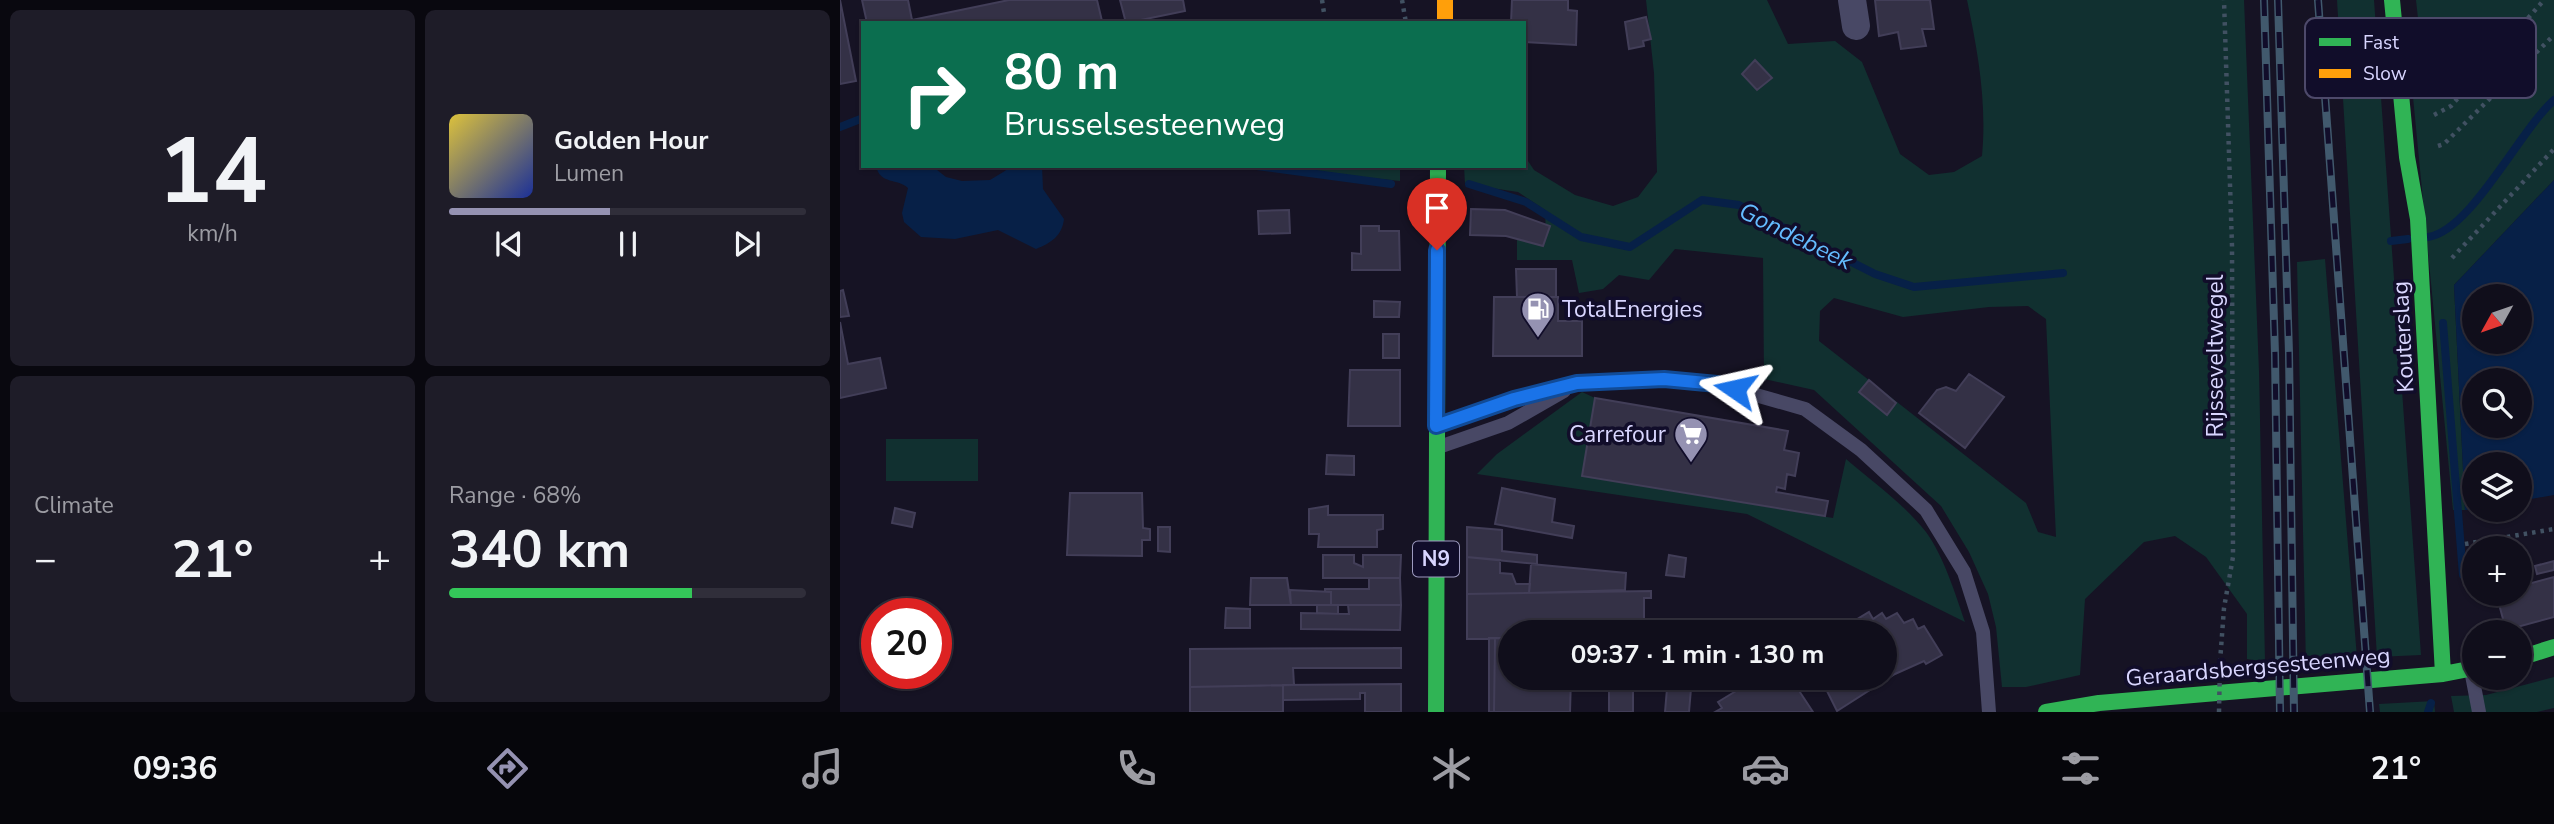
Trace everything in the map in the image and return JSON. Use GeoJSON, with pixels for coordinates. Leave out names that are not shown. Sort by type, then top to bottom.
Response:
{"type":"FeatureCollection","features":[{"type":"Feature","properties":{"kind":"main road"},"geometry":{"type":"LineString","coordinates":[[1446,0],[1446,21]]}},
{"type":"Feature","properties":{"kind":"main road","name":"Kouterslag"},"geometry":{"type":"LineString","coordinates":[[2392,0],[2394,18]]}},
{"type":"Feature","properties":{"kind":"main road","name":"Kouterslag"},"geometry":{"type":"LineString","coordinates":[[2401,98],[2407,157],[2418,219],[2423,284],[2443,674]]}},
{"type":"Feature","properties":{"kind":"main road","name":"N9"},"geometry":{"type":"LineString","coordinates":[[1436,712],[1438,168]]}},
{"type":"Feature","properties":{"kind":"main road"},"geometry":{"type":"LineString","coordinates":[[2532,654],[2554,648]]}},
{"type":"Feature","properties":{"kind":"main road","name":"Geraardsbergsesteenweg"},"geometry":{"type":"LineString","coordinates":[[2046,712],[2099,704],[2462,670]]}},
{"type":"Feature","properties":{"kind":"lane"},"geometry":{"type":"LineString","coordinates":[[1436,426],[1514,399],[1577,383],[1664,379],[1717,384],[1805,409],[1861,450],[1926,510],[1964,572],[1983,632],[1989,712]]}},
{"type":"Feature","properties":{"kind":"lane"},"geometry":{"type":"LineString","coordinates":[[1437,447],[1508,424],[1577,383]]}},
{"type":"Feature","properties":{"kind":"lane"},"geometry":{"type":"LineString","coordinates":[[2476,690],[2479,712]]}},
{"type":"Feature","properties":{"kind":"path"},"geometry":{"type":"LineString","coordinates":[[1322,0],[1324,13]]}},
{"type":"Feature","properties":{"kind":"path"},"geometry":{"type":"LineString","coordinates":[[1402,0],[1406,21]]}},
{"type":"Feature","properties":{"kind":"path","name":"Rijsseveltwegel"},"geometry":{"type":"LineString","coordinates":[[2219,712],[2224,608],[2233,557],[2232,246],[2224,0]]}},
{"type":"Feature","properties":{"kind":"path"},"geometry":{"type":"LineString","coordinates":[[2528,18],[2544,0]]}},
{"type":"Feature","properties":{"kind":"path"},"geometry":{"type":"LineString","coordinates":[[2536,53],[2554,35]]}},
{"type":"Feature","properties":{"kind":"path"},"geometry":{"type":"LineString","coordinates":[[2428,118],[2451,106],[2458,98]]}},
{"type":"Feature","properties":{"kind":"path"},"geometry":{"type":"LineString","coordinates":[[2407,157],[2444,144],[2490,98]]}},
{"type":"Feature","properties":{"kind":"path"},"geometry":{"type":"LineString","coordinates":[[2423,284],[2469,240],[2554,149]]}},
{"type":"Feature","properties":{"kind":"path"},"geometry":{"type":"LineString","coordinates":[[2436,550],[2554,529]]}},
{"type":"Feature","properties":{"kind":"green space"},"geometry":{"type":"Polygon","coordinates":[[[1646,0],[1767,0],[1788,44],[1835,41],[1862,62],[1900,154],[1929,175],[1954,172],[1982,156],[1980,78],[1967,0],[2244,0],[2259,371],[2265,662],[2247,659],[2247,614],[2206,557],[2175,536],[2144,542],[2085,599],[2080,675],[2026,687],[2002,687],[1996,627],[1988,594],[1969,552],[1941,506],[1814,390],[1764,379],[1763,258],[1675,249],[1649,280],[1619,275],[1603,289],[1579,293],[1572,260],[1517,260],[1517,234],[1546,234],[1545,210],[1518,192],[1465,184],[1464,168],[1526,168],[1526,158],[1534,170],[1575,195],[1613,206],[1638,197],[1657,172],[1654,73],[1646,0]],[[1834,298],[1820,311],[1819,341],[2026,503],[2038,532],[2056,537],[2046,319],[2028,306],[1989,307],[1903,317],[1834,298]]]}},
{"type":"Feature","properties":{"kind":"green space"},"geometry":{"type":"Polygon","coordinates":[[[2337,0],[2374,0],[2375,18],[2338,18],[2337,0]]]}},
{"type":"Feature","properties":{"kind":"green space"},"geometry":{"type":"Polygon","coordinates":[[[2416,0],[2554,0],[2554,180],[2454,285],[2462,452],[2462,510],[2453,510],[2413,98],[2536,98],[2536,18],[2418,18],[2416,0]]]}},
{"type":"Feature","properties":{"kind":"green space"},"geometry":{"type":"Polygon","coordinates":[[[2343,98],[2381,98],[2421,655],[2377,657],[2343,98]]]}},
{"type":"Feature","properties":{"kind":"green space"},"geometry":{"type":"Polygon","coordinates":[[[1276,168],[1400,168],[1400,181],[1276,168]]]}},
{"type":"Feature","properties":{"kind":"green space"},"geometry":{"type":"Polygon","coordinates":[[[2325,259],[2357,658],[2306,666],[2297,262],[2325,259]]]}},
{"type":"Feature","properties":{"kind":"green space"},"geometry":{"type":"Polygon","coordinates":[[[1582,392],[1595,398],[1583,476],[1833,518],[1846,459],[1898,503],[1926,532],[1944,564],[1965,622],[1747,514],[1477,474],[1497,454],[1582,392]]]}},
{"type":"Feature","properties":{"kind":"green space"},"geometry":{"type":"Polygon","coordinates":[[[886,439],[978,439],[978,481],[886,481],[886,439]]]}},
{"type":"Feature","properties":{"kind":"green space"},"geometry":{"type":"Polygon","coordinates":[[[2554,677],[2554,708],[2537,712],[2454,712],[2451,696],[2532,690],[2532,683],[2554,677]]]}},
{"type":"Feature","properties":{"kind":"green space"},"geometry":{"type":"Polygon","coordinates":[[[2434,701],[2435,712],[2380,712],[2379,704],[2434,701]]]}},
{"type":"Feature","properties":{"kind":"water"},"geometry":{"type":"Polygon","coordinates":[[[877,168],[935,168],[946,177],[962,181],[990,180],[1010,168],[1042,168],[1043,189],[1064,219],[1063,225],[1055,238],[1036,249],[998,230],[955,239],[921,237],[904,222],[902,213],[908,188],[885,179],[877,168]]]}},
{"type":"Feature","properties":{"kind":"water"},"geometry":{"type":"Polygon","coordinates":[[[2554,180],[2554,495],[2532,499],[2532,452],[2462,452],[2454,285],[2554,180]]]}},
{"type":"Feature","properties":{"kind":"building"},"geometry":{"type":"Polygon","coordinates":[[[840,0],[856,81],[840,84],[840,0]]]}},
{"type":"Feature","properties":{"kind":"building"},"geometry":{"type":"Polygon","coordinates":[[[862,0],[908,0],[912,20],[1009,0],[1097,0],[1102,21],[867,21],[862,0]]]}},
{"type":"Feature","properties":{"kind":"building"},"geometry":{"type":"Polygon","coordinates":[[[1120,0],[1183,0],[1185,11],[1125,21],[1120,0]]]}},
{"type":"Feature","properties":{"kind":"building"},"geometry":{"type":"Polygon","coordinates":[[[1512,0],[1568,0],[1568,10],[1577,11],[1576,45],[1526,42],[1526,21],[1511,21],[1512,0]]]}},
{"type":"Feature","properties":{"kind":"building"},"geometry":{"type":"Polygon","coordinates":[[[1875,0],[1930,0],[1934,29],[1922,29],[1926,46],[1901,49],[1898,32],[1879,36],[1875,0]]]}},
{"type":"Feature","properties":{"kind":"building"},"geometry":{"type":"Polygon","coordinates":[[[1646,17],[1651,39],[1643,41],[1644,46],[1629,49],[1625,22],[1646,17]]]}},
{"type":"Feature","properties":{"kind":"building"},"geometry":{"type":"Polygon","coordinates":[[[1755,60],[1772,78],[1757,90],[1742,74],[1755,60]]]}},
{"type":"Feature","properties":{"kind":"building"},"geometry":{"type":"Polygon","coordinates":[[[1471,209],[1505,210],[1550,226],[1543,246],[1506,236],[1470,235],[1471,209]]]}},
{"type":"Feature","properties":{"kind":"building"},"geometry":{"type":"Polygon","coordinates":[[[1289,210],[1290,233],[1259,234],[1258,211],[1289,210]]]}},
{"type":"Feature","properties":{"kind":"building"},"geometry":{"type":"Polygon","coordinates":[[[1361,226],[1379,226],[1379,231],[1399,231],[1400,270],[1352,270],[1352,253],[1361,254],[1361,226]]]}},
{"type":"Feature","properties":{"kind":"building"},"geometry":{"type":"Polygon","coordinates":[[[1516,269],[1556,269],[1556,297],[1517,297],[1516,269]]]}},
{"type":"Feature","properties":{"kind":"building"},"geometry":{"type":"Polygon","coordinates":[[[843,290],[849,316],[840,317],[840,291],[843,290]]]}},
{"type":"Feature","properties":{"kind":"building","name":"TotalEnergies"},"geometry":{"type":"Polygon","coordinates":[[[1494,297],[1558,297],[1558,321],[1582,321],[1582,356],[1493,356],[1494,297]]]}},
{"type":"Feature","properties":{"kind":"building"},"geometry":{"type":"Polygon","coordinates":[[[1374,301],[1400,302],[1399,317],[1374,317],[1374,301]]]}},
{"type":"Feature","properties":{"kind":"building"},"geometry":{"type":"Polygon","coordinates":[[[840,322],[848,364],[880,358],[886,388],[840,398],[840,322]]]}},
{"type":"Feature","properties":{"kind":"building"},"geometry":{"type":"Polygon","coordinates":[[[1383,334],[1399,334],[1399,358],[1383,358],[1383,334]]]}},
{"type":"Feature","properties":{"kind":"building"},"geometry":{"type":"Polygon","coordinates":[[[1350,370],[1400,370],[1400,426],[1348,426],[1350,370]]]}},
{"type":"Feature","properties":{"kind":"building"},"geometry":{"type":"Polygon","coordinates":[[[1969,374],[2004,397],[1965,448],[1919,413],[1937,390],[1946,387],[1956,391],[1969,374]]]}},
{"type":"Feature","properties":{"kind":"building"},"geometry":{"type":"Polygon","coordinates":[[[1869,380],[1896,403],[1887,415],[1859,392],[1869,380]]]}},
{"type":"Feature","properties":{"kind":"building","name":"Carrefour"},"geometry":{"type":"Polygon","coordinates":[[[1595,398],[1788,431],[1784,450],[1799,453],[1795,476],[1787,474],[1785,489],[1777,487],[1776,492],[1828,501],[1825,516],[1582,476],[1595,398]]]}},
{"type":"Feature","properties":{"kind":"building"},"geometry":{"type":"Polygon","coordinates":[[[1327,455],[1354,456],[1354,475],[1326,474],[1327,455]]]}},
{"type":"Feature","properties":{"kind":"building"},"geometry":{"type":"Polygon","coordinates":[[[1502,488],[1555,499],[1552,522],[1574,526],[1572,538],[1495,524],[1502,488]]]}},
{"type":"Feature","properties":{"kind":"building"},"geometry":{"type":"Polygon","coordinates":[[[1070,493],[1142,493],[1143,528],[1150,529],[1150,540],[1142,540],[1142,556],[1067,555],[1070,493]]]}},
{"type":"Feature","properties":{"kind":"building"},"geometry":{"type":"Polygon","coordinates":[[[1328,506],[1328,515],[1383,515],[1383,529],[1377,530],[1377,547],[1318,547],[1319,534],[1309,534],[1309,509],[1328,506]]]}},
{"type":"Feature","properties":{"kind":"building"},"geometry":{"type":"Polygon","coordinates":[[[895,508],[915,513],[912,527],[892,523],[895,508]]]}},
{"type":"Feature","properties":{"kind":"building"},"geometry":{"type":"Polygon","coordinates":[[[1158,527],[1170,527],[1170,552],[1158,551],[1158,527]]]}},
{"type":"Feature","properties":{"kind":"building"},"geometry":{"type":"Polygon","coordinates":[[[1467,527],[1502,530],[1502,551],[1537,555],[1537,564],[1467,557],[1467,527]]]}},
{"type":"Feature","properties":{"kind":"building"},"geometry":{"type":"Polygon","coordinates":[[[1323,555],[1354,555],[1354,563],[1363,567],[1363,555],[1401,555],[1400,578],[1323,578],[1323,555]]]}},
{"type":"Feature","properties":{"kind":"building"},"geometry":{"type":"Polygon","coordinates":[[[1669,555],[1686,558],[1684,577],[1666,575],[1669,555]]]}},
{"type":"Feature","properties":{"kind":"building"},"geometry":{"type":"Polygon","coordinates":[[[1467,557],[1500,560],[1500,573],[1512,574],[1516,584],[1530,584],[1529,593],[1467,594],[1467,557]]]}},
{"type":"Feature","properties":{"kind":"building"},"geometry":{"type":"Polygon","coordinates":[[[2554,561],[2554,570],[2537,574],[2535,566],[2554,561]]]}},
{"type":"Feature","properties":{"kind":"building"},"geometry":{"type":"Polygon","coordinates":[[[1531,564],[1626,573],[1625,590],[1529,593],[1531,564]]]}},
{"type":"Feature","properties":{"kind":"building"},"geometry":{"type":"Polygon","coordinates":[[[2554,577],[2554,617],[2532,623],[2532,620],[2503,620],[2500,606],[2532,606],[2532,583],[2554,577]]]}},
{"type":"Feature","properties":{"kind":"building"},"geometry":{"type":"Polygon","coordinates":[[[1251,578],[1287,578],[1291,605],[1250,605],[1251,578]]]}},
{"type":"Feature","properties":{"kind":"building"},"geometry":{"type":"Polygon","coordinates":[[[1369,578],[1400,578],[1401,605],[1331,605],[1331,592],[1325,592],[1325,589],[1369,589],[1369,578]]]}},
{"type":"Feature","properties":{"kind":"building"},"geometry":{"type":"Polygon","coordinates":[[[1290,590],[1331,592],[1331,605],[1291,605],[1290,590]]]}},
{"type":"Feature","properties":{"kind":"building"},"geometry":{"type":"Polygon","coordinates":[[[1651,591],[1651,598],[1644,598],[1644,620],[1498,620],[1498,638],[1467,639],[1467,594],[1651,591]]]}},
{"type":"Feature","properties":{"kind":"building"},"geometry":{"type":"Polygon","coordinates":[[[1317,605],[1338,605],[1338,614],[1317,613],[1317,605]]]}},
{"type":"Feature","properties":{"kind":"building"},"geometry":{"type":"Polygon","coordinates":[[[1348,605],[1401,605],[1400,630],[1301,629],[1301,613],[1349,614],[1348,605]]]}},
{"type":"Feature","properties":{"kind":"building"},"geometry":{"type":"Polygon","coordinates":[[[1226,608],[1250,609],[1250,628],[1225,628],[1226,608]]]}},
{"type":"Feature","properties":{"kind":"building"},"geometry":{"type":"Polygon","coordinates":[[[1869,612],[1873,619],[1882,613],[1886,619],[1897,613],[1904,623],[1913,619],[1918,629],[1924,626],[1942,655],[1926,664],[1924,661],[1897,673],[1897,620],[1856,620],[1869,612]]]}},
{"type":"Feature","properties":{"kind":"building"},"geometry":{"type":"Polygon","coordinates":[[[1489,638],[1495,638],[1494,712],[1489,712],[1489,638]]]}},
{"type":"Feature","properties":{"kind":"building"},"geometry":{"type":"Polygon","coordinates":[[[1495,638],[1498,638],[1498,690],[1571,690],[1570,712],[1494,712],[1495,638]]]}},
{"type":"Feature","properties":{"kind":"building"},"geometry":{"type":"Polygon","coordinates":[[[1401,648],[1401,668],[1293,668],[1294,685],[1190,687],[1190,649],[1401,648]]]}},
{"type":"Feature","properties":{"kind":"building"},"geometry":{"type":"Polygon","coordinates":[[[1401,684],[1401,712],[1365,712],[1365,693],[1360,693],[1360,699],[1283,700],[1283,685],[1401,684]]]}},
{"type":"Feature","properties":{"kind":"building"},"geometry":{"type":"Polygon","coordinates":[[[1283,685],[1283,712],[1190,712],[1190,687],[1283,685]]]}},
{"type":"Feature","properties":{"kind":"building"},"geometry":{"type":"Polygon","coordinates":[[[1609,690],[1633,690],[1633,712],[1609,712],[1609,690]]]}},
{"type":"Feature","properties":{"kind":"building"},"geometry":{"type":"Polygon","coordinates":[[[1667,690],[1691,690],[1689,712],[1665,712],[1667,690]]]}},
{"type":"Feature","properties":{"kind":"building"},"geometry":{"type":"Polygon","coordinates":[[[1738,690],[1799,690],[1813,712],[1715,712],[1722,708],[1718,702],[1738,690]]]}},
{"type":"Feature","properties":{"kind":"building"},"geometry":{"type":"Polygon","coordinates":[[[1826,690],[1870,690],[1837,711],[1826,690]]]}},
{"type":"Feature","properties":{"kind":"waterway","name":"Gondebeek"},"geometry":{"type":"LineString","coordinates":[[2428,237],[2444,231],[2478,199],[2526,133],[2554,100]]}},
{"type":"Feature","properties":{"kind":"waterway","name":"Gondebeek"},"geometry":{"type":"LineString","coordinates":[[840,127],[861,119]]}},
{"type":"Feature","properties":{"kind":"waterway","name":"Gondebeek"},"geometry":{"type":"LineString","coordinates":[[1272,168],[1391,184]]}},
{"type":"Feature","properties":{"kind":"waterway","name":"Gondebeek"},"geometry":{"type":"LineString","coordinates":[[1469,184],[1526,202],[1581,237],[1630,247],[1702,200],[1739,205],[1875,274],[1914,287],[2063,273]]}},
{"type":"Feature","properties":{"kind":"waterway","name":"Gondebeek"},"geometry":{"type":"LineString","coordinates":[[2391,241],[2408,239]]}},
{"type":"Feature","properties":{"kind":"waterway"},"geometry":{"type":"LineString","coordinates":[[2443,323],[2462,562]]}},
{"type":"Feature","properties":{"kind":"waterway"},"geometry":{"type":"LineString","coordinates":[[2428,712],[2431,703]]}},
{"type":"Feature","properties":{"kind":"railway"},"geometry":{"type":"LineString","coordinates":[[2264,0],[2275,354],[2280,712]]}},
{"type":"Feature","properties":{"kind":"railway"},"geometry":{"type":"LineString","coordinates":[[2278,0],[2289,353],[2294,712]]}},
{"type":"Feature","properties":{"kind":"railway"},"geometry":{"type":"LineString","coordinates":[[2318,0],[2319,18]]}},
{"type":"Feature","properties":{"kind":"railway"},"geometry":{"type":"LineString","coordinates":[[2325,98],[2370,712]]}},
{"type":"Feature","properties":{"kind":"traffic: fast"},"geometry":{"type":"LineString","coordinates":[[2392,0],[2394,18]]}},
{"type":"Feature","properties":{"kind":"traffic: fast"},"geometry":{"type":"LineString","coordinates":[[2401,98],[2407,157],[2418,219],[2443,674]]}},
{"type":"Feature","properties":{"kind":"traffic: fast"},"geometry":{"type":"LineString","coordinates":[[1436,712],[1438,168]]}},
{"type":"Feature","properties":{"kind":"traffic: fast"},"geometry":{"type":"LineString","coordinates":[[2532,654],[2554,647]]}},
{"type":"Feature","properties":{"kind":"traffic: fast"},"geometry":{"type":"LineString","coordinates":[[2046,712],[2099,703],[2462,670]]}},
{"type":"Feature","properties":{"kind":"traffic: slow"},"geometry":{"type":"LineString","coordinates":[[1445,0],[1445,21]]}},
{"type":"Feature","properties":{"kind":"place","name":"TotalEnergies"},"geometry":{"type":"Point","coordinates":[1538,339]}},
{"type":"Feature","properties":{"kind":"place","name":"Carrefour"},"geometry":{"type":"Point","coordinates":[1691,464]}},
{"type":"Feature","properties":{"kind":"route"},"geometry":{"type":"LineString","coordinates":[[1437,250],[1436,426],[1514,399],[1577,383],[1664,379],[1717,384],[1735,389]]}}]}
